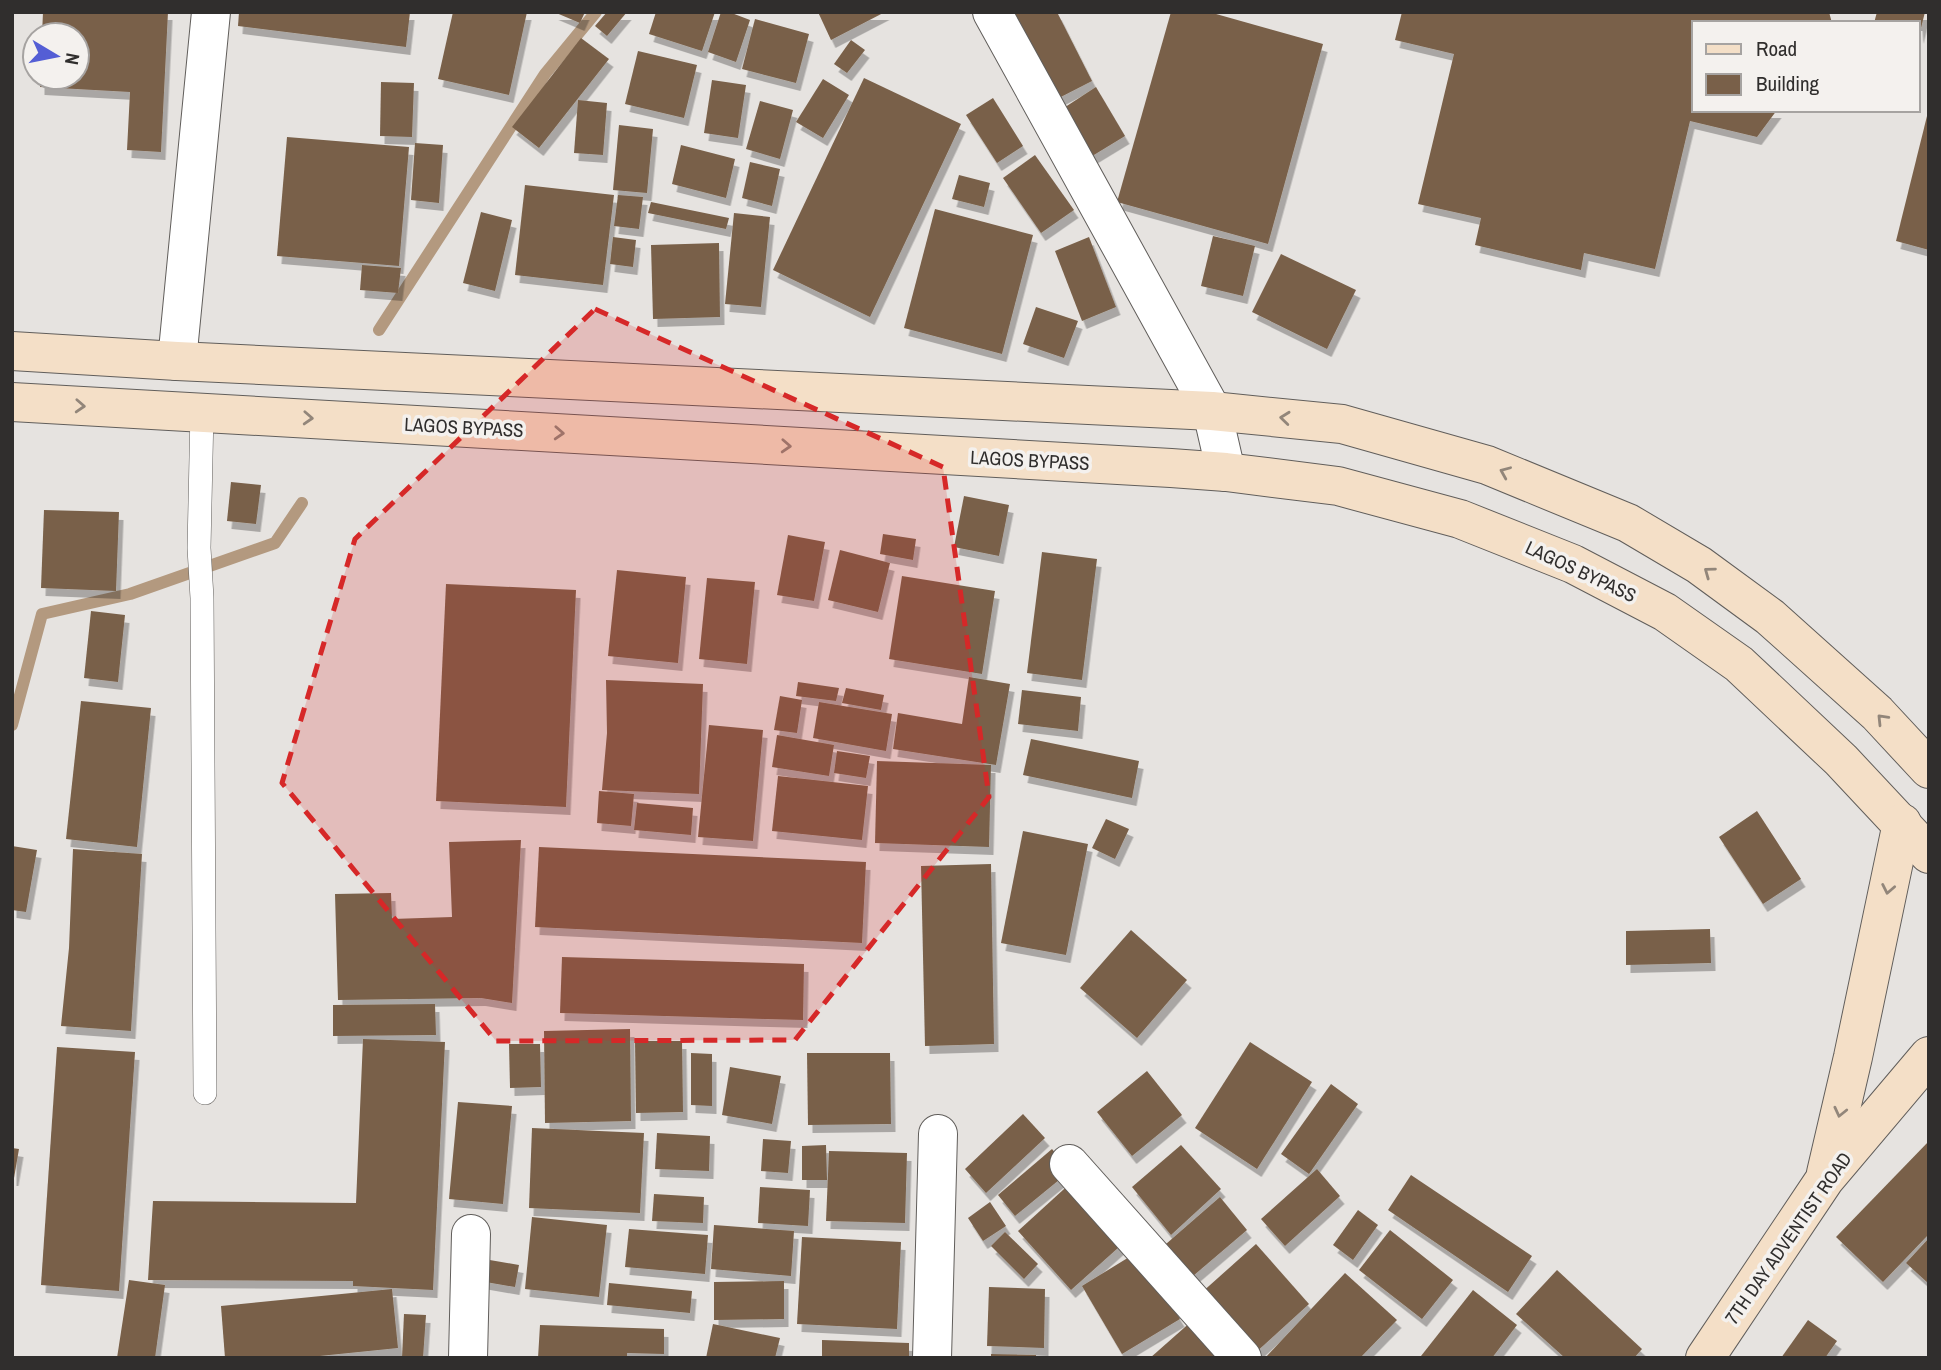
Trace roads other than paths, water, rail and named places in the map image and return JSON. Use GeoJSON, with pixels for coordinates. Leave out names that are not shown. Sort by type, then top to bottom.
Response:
{"type":"FeatureCollection","features":[{"type":"Feature","properties":{"kind":"main road"},"geometry":{"type":"LineString","coordinates":[[12,351],[1212,411],[1342,424],[1487,465],[1628,523],[1699,565],[1770,617],[1877,713],[1929,769]]}},
{"type":"Feature","properties":{"kind":"main road","name":"LAGOS BYPASS"},"geometry":{"type":"LineString","coordinates":[[12,402],[1226,472],[1338,486],[1460,519],[1573,564],[1665,612],[1740,664],[1841,760],[1902,822],[1929,854]]}},
{"type":"Feature","properties":{"kind":"main road"},"geometry":{"type":"LineString","coordinates":[[1825,1179],[1902,822]]}},
{"type":"Feature","properties":{"kind":"main road","name":"7TH DAY ADVENTIST ROAD"},"geometry":{"type":"LineString","coordinates":[[1705,1358],[1825,1179],[1929,1056]]}},
{"type":"Feature","properties":{"kind":"street"},"geometry":{"type":"LineString","coordinates":[[177,361],[211,12]]}},
{"type":"Feature","properties":{"kind":"street"},"geometry":{"type":"LineString","coordinates":[[992,12],[1212,411],[1226,472]]}},
{"type":"Feature","properties":{"kind":"street"},"geometry":{"type":"LineString","coordinates":[[932,1358],[938,1134]]}},
{"type":"Feature","properties":{"kind":"street"},"geometry":{"type":"LineString","coordinates":[[1069,1164],[1242,1358]]}},
{"type":"Feature","properties":{"kind":"street"},"geometry":{"type":"LineString","coordinates":[[468,1358],[471,1234]]}},
{"type":"Feature","properties":{"kind":"lane"},"geometry":{"type":"LineString","coordinates":[[202,412],[199,548],[202,598],[205,1093]]}},
{"type":"Feature","properties":{"kind":"waterway"},"geometry":{"type":"LineString","coordinates":[[379,330],[545,74],[596,12]]}},
{"type":"Feature","properties":{"kind":"waterway"},"geometry":{"type":"LineString","coordinates":[[12,725],[42,614],[130,594],[275,543],[302,503]]}}]}
